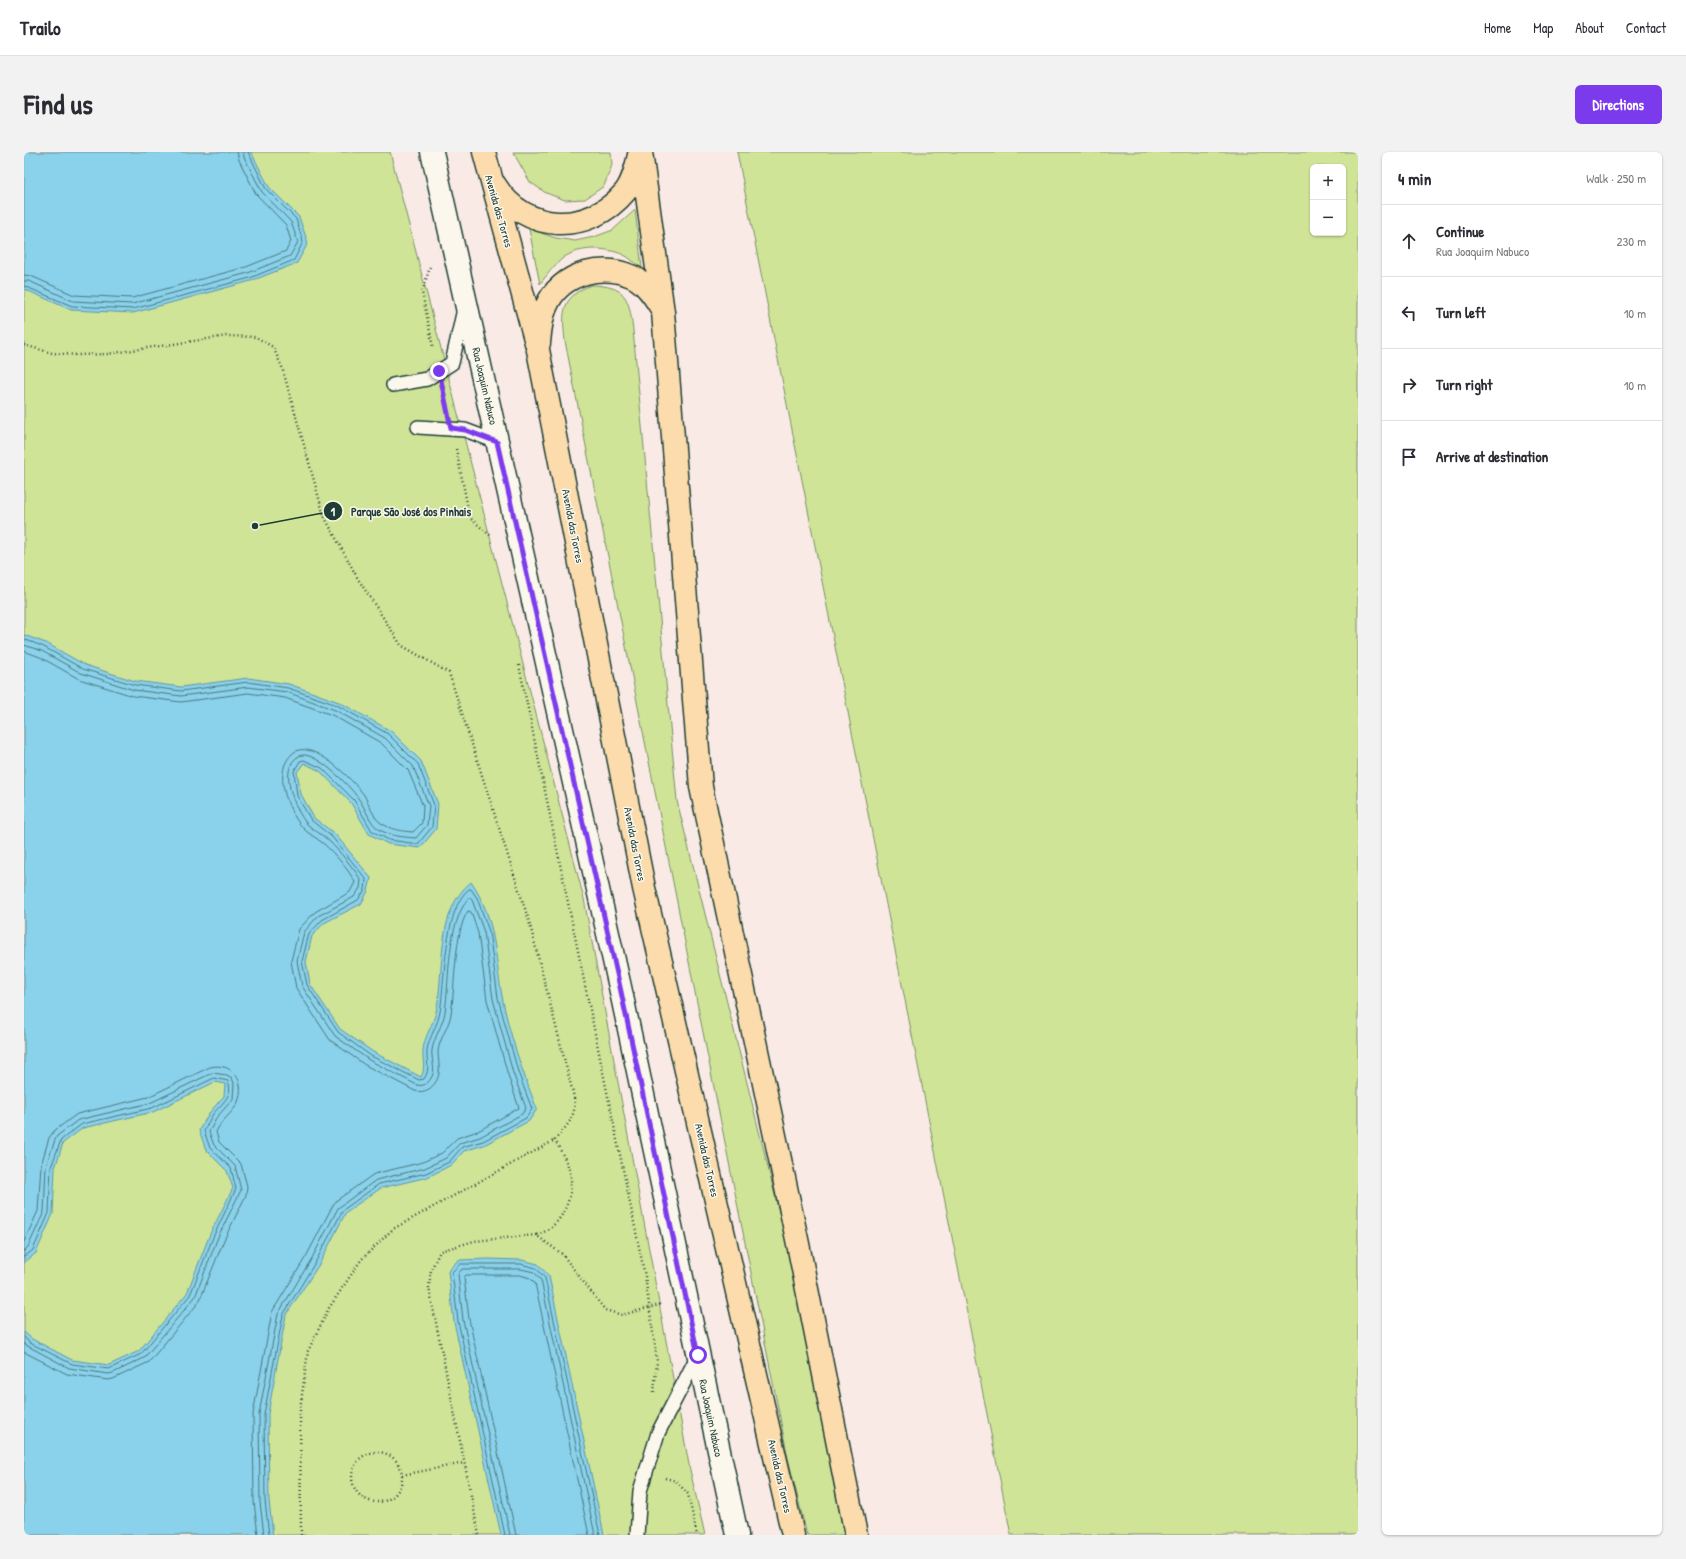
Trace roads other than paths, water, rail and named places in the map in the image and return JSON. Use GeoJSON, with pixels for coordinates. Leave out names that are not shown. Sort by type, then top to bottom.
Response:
{"type":"FeatureCollection","features":[{"type":"Feature","properties":{"kind":"highway","name":"Avenida das Torres"},"geometry":{"type":"LineString","coordinates":[[484,152],[489,175],[538,350],[644,888],[793,1535]]}},
{"type":"Feature","properties":{"kind":"highway"},"geometry":{"type":"LineString","coordinates":[[489,175],[502,196],[519,211],[541,221],[564,224],[588,219],[609,208],[626,191],[636,170],[640,152]]}},
{"type":"Feature","properties":{"kind":"highway"},"geometry":{"type":"LineString","coordinates":[[640,152],[663,312],[701,787],[798,1244],[856,1535]]}},
{"type":"Feature","properties":{"kind":"highway"},"geometry":{"type":"LineString","coordinates":[[538,350],[540,326],[546,306],[558,288],[576,276],[596,270],[617,271],[630,276],[637,279],[653,293],[663,312]]}},
{"type":"Feature","properties":{"kind":"main road","name":"Rua Joaquim Nabuco"},"geometry":{"type":"LineString","coordinates":[[432,152],[620,987],[737,1535]]}},
{"type":"Feature","properties":{"kind":"lane"},"geometry":{"type":"LineString","coordinates":[[392,385],[426,378],[452,363],[466,301]]}},
{"type":"Feature","properties":{"kind":"lane"},"geometry":{"type":"LineString","coordinates":[[418,427],[465,430],[497,442]]}},
{"type":"Feature","properties":{"kind":"lane"},"geometry":{"type":"LineString","coordinates":[[637,1535],[640,1491],[658,1433],[698,1355]]}},
{"type":"Feature","properties":{"kind":"water"},"geometry":{"type":"Polygon","coordinates":[[[24,152],[251,152],[269,187],[299,217],[308,243],[297,263],[251,281],[133,313],[71,310],[24,289],[24,152]]]}},
{"type":"Feature","properties":{"kind":"water"},"geometry":{"type":"Polygon","coordinates":[[[24,635],[46,643],[85,665],[135,681],[181,687],[248,678],[289,684],[339,702],[391,731],[421,761],[438,804],[436,829],[420,848],[388,844],[369,834],[351,803],[320,771],[304,763],[297,772],[301,794],[314,818],[335,834],[371,878],[368,891],[361,904],[324,923],[312,936],[306,962],[310,984],[340,1029],[373,1052],[421,1077],[424,1067],[424,1045],[433,1022],[439,996],[443,942],[446,925],[460,894],[471,882],[486,910],[490,923],[508,1025],[537,1109],[529,1121],[484,1145],[464,1151],[451,1165],[428,1177],[381,1188],[346,1212],[320,1263],[286,1315],[268,1414],[269,1501],[273,1535],[24,1535],[24,1332],[32,1339],[72,1360],[109,1365],[139,1351],[187,1293],[210,1234],[233,1188],[227,1171],[206,1150],[199,1130],[210,1112],[224,1096],[225,1084],[215,1082],[153,1112],[83,1128],[63,1143],[55,1168],[53,1214],[36,1253],[24,1263],[24,635]]]}},
{"type":"Feature","properties":{"kind":"water"},"geometry":{"type":"Polygon","coordinates":[[[458,1260],[522,1260],[538,1264],[549,1276],[604,1535],[501,1535],[454,1322],[448,1271],[458,1260]]]}},
{"type":"Feature","properties":{"kind":"place","name":"Parque São José dos Pinhais"},"geometry":{"type":"Point","coordinates":[255,526]}}]}
